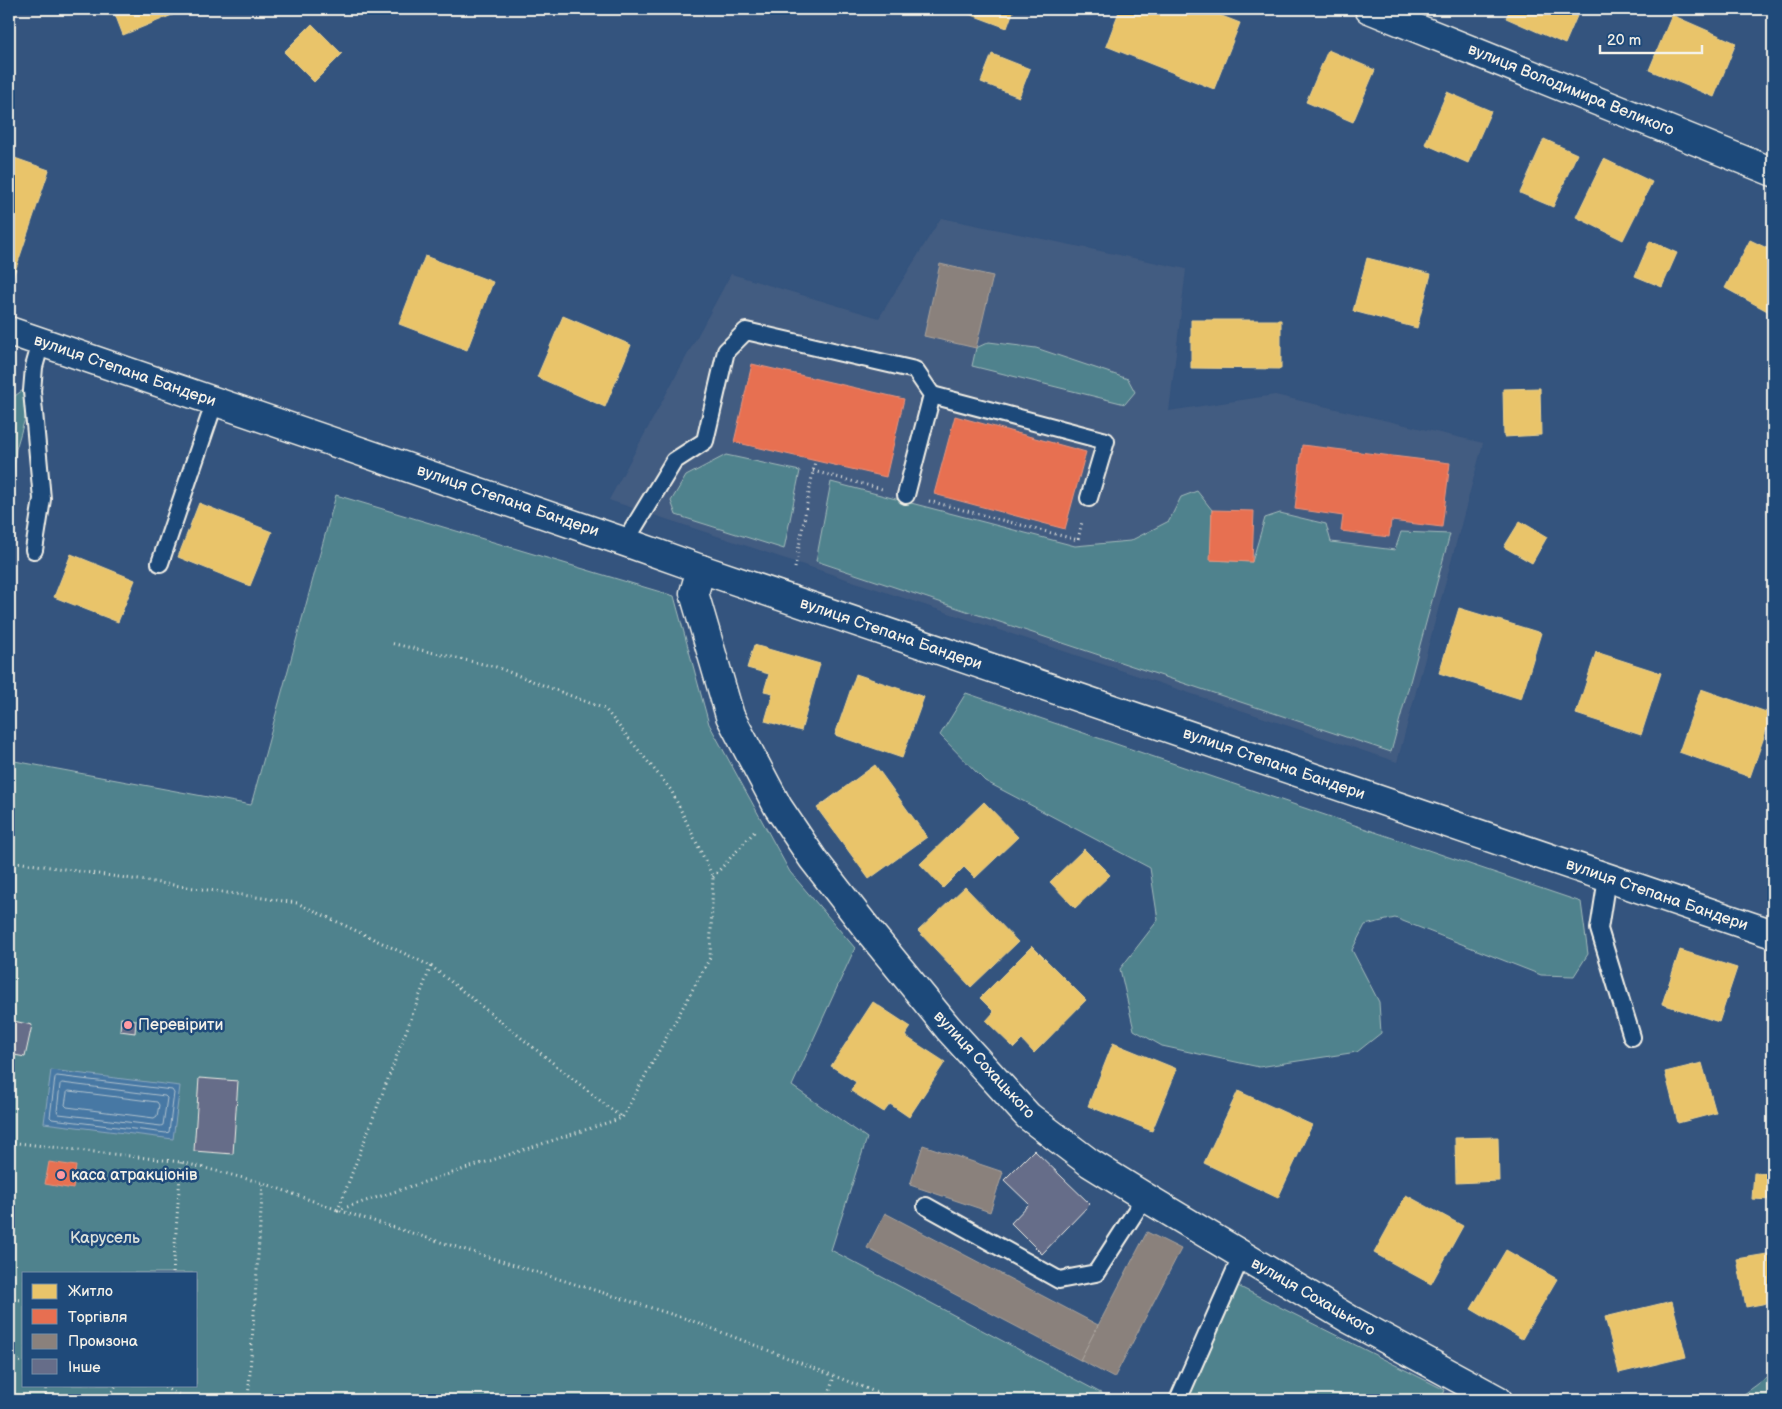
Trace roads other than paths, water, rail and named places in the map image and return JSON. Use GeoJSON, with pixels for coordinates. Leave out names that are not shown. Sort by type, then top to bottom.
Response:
{"type":"FeatureCollection","features":[{"type":"Feature","properties":{"kind":"main road","name":"вулиця Володимира Великого"},"geometry":{"type":"LineString","coordinates":[[1369,9],[1773,172]]}},
{"type":"Feature","properties":{"kind":"main road","name":"вулиця Степана Бандери"},"geometry":{"type":"LineString","coordinates":[[9,331],[1773,934]]}},
{"type":"Feature","properties":{"kind":"main road","name":"вулиця Сохацького"},"geometry":{"type":"LineString","coordinates":[[701,569],[694,593],[730,716],[778,807],[813,859],[869,931],[948,1028],[1028,1116],[1090,1163],[1145,1197],[1349,1319],[1498,1400]]}},
{"type":"Feature","properties":{"kind":"lane"},"geometry":{"type":"LineString","coordinates":[[625,542],[674,462],[705,441],[726,351],[746,331],[915,370],[932,395],[1106,441],[1088,498]]}},
{"type":"Feature","properties":{"kind":"lane"},"geometry":{"type":"LineString","coordinates":[[34,550],[42,499],[32,391],[34,367],[41,342]]}},
{"type":"Feature","properties":{"kind":"lane"},"geometry":{"type":"LineString","coordinates":[[906,495],[932,395]]}},
{"type":"Feature","properties":{"kind":"lane"},"geometry":{"type":"LineString","coordinates":[[160,562],[215,401]]}},
{"type":"Feature","properties":{"kind":"lane"},"geometry":{"type":"LineString","coordinates":[[1607,878],[1598,929],[1632,1037]]}},
{"type":"Feature","properties":{"kind":"lane"},"geometry":{"type":"LineString","coordinates":[[926,1206],[1059,1280],[1096,1274],[1145,1197]]}},
{"type":"Feature","properties":{"kind":"lane"},"geometry":{"type":"LineString","coordinates":[[1178,1400],[1242,1255]]}},
{"type":"Feature","properties":{"kind":"water"},"geometry":{"type":"Polygon","coordinates":[[[51,1070],[180,1086],[173,1139],[44,1123],[51,1070]]]}},
{"type":"Feature","properties":{"kind":"place","name":"Перевірити"},"geometry":{"type":"Point","coordinates":[128,1025]}},
{"type":"Feature","properties":{"kind":"place","name":"каса атракціонів"},"geometry":{"type":"Point","coordinates":[61,1175]}},
{"type":"Feature","properties":{"kind":"park label","name":"Карусель"},"geometry":{"type":"Point","coordinates":[105,1238]}}]}
